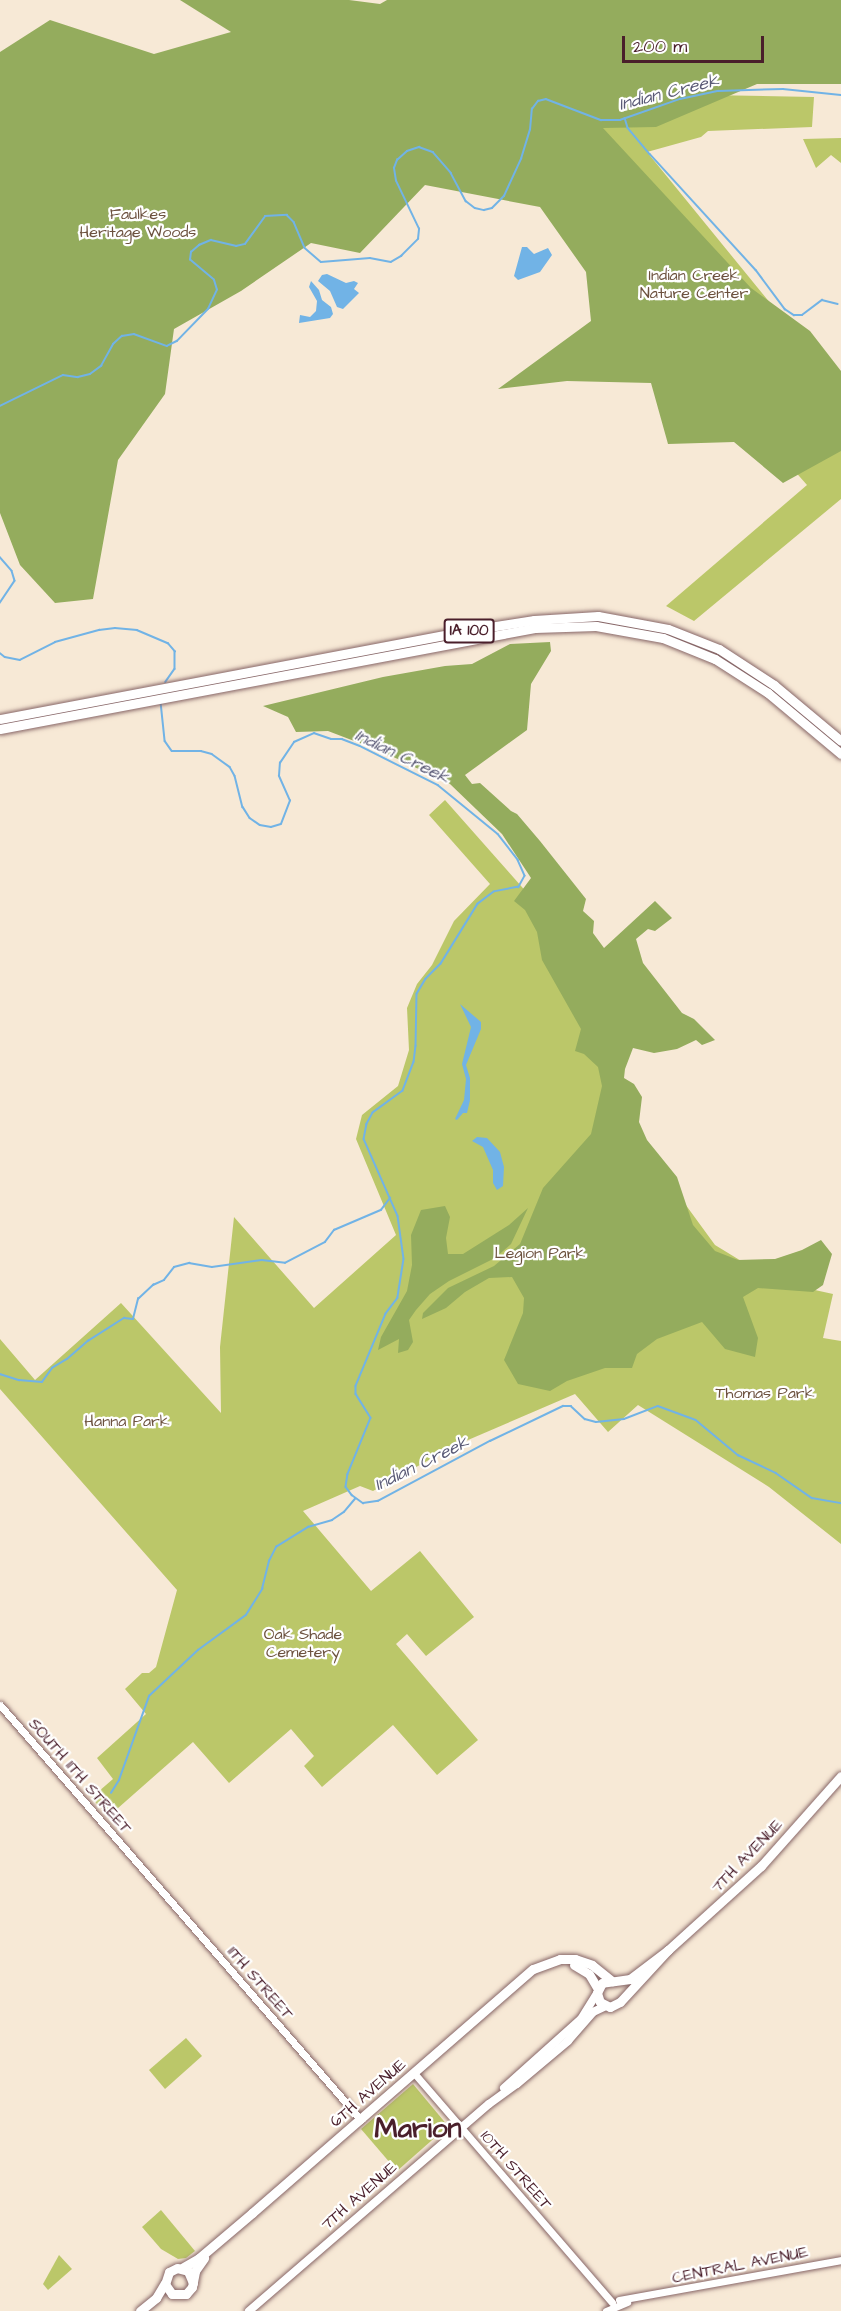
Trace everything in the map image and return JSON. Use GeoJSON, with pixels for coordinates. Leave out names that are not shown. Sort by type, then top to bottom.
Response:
{"type":"FeatureCollection","features":[{"type":"Feature","properties":{"kind":"main road","name":"IA 100"},"geometry":{"type":"LineString","coordinates":[[218,682],[534,620],[598,616],[668,629],[719,649],[774,685],[841,741]]}},
{"type":"Feature","properties":{"kind":"main road","name":"IA 100"},"geometry":{"type":"LineString","coordinates":[[0,719],[535,628],[614,628],[673,642],[724,663],[768,693],[841,754]]}},
{"type":"Feature","properties":{"kind":"main road","name":"IA 100"},"geometry":{"type":"LineString","coordinates":[[0,729],[112,701]]}},
{"type":"Feature","properties":{"kind":"main road","name":"7TH AVENUE"},"geometry":{"type":"LineString","coordinates":[[623,1996],[640,1975],[756,1871],[841,1776]]}},
{"type":"Feature","properties":{"kind":"main road"},"geometry":{"type":"LineString","coordinates":[[580,1960],[621,1986],[623,1996],[618,2004],[606,2006],[599,2000],[598,1991],[586,1970],[578,1965],[564,1962],[580,1960]]}},
{"type":"Feature","properties":{"kind":"main road","name":"6TH AVENUE"},"geometry":{"type":"LineString","coordinates":[[182,2268],[191,2264],[238,2225],[533,1969],[564,1962]]}},
{"type":"Feature","properties":{"kind":"main road"},"geometry":{"type":"LineString","coordinates":[[598,1991],[602,1983],[640,1975]]}},
{"type":"Feature","properties":{"kind":"main road","name":"7TH AVENUE"},"geometry":{"type":"LineString","coordinates":[[249,2311],[489,2104],[581,2019],[598,1991]]}},
{"type":"Feature","properties":{"kind":"main road","name":"7TH AVENUE"},"geometry":{"type":"LineString","coordinates":[[489,2104],[517,2084],[568,2041],[593,2012],[606,2006]]}},
{"type":"Feature","properties":{"kind":"main road","name":"6TH AVENUE"},"geometry":{"type":"LineString","coordinates":[[193,2283],[200,2262],[238,2225]]}},
{"type":"Feature","properties":{"kind":"main road"},"geometry":{"type":"LineString","coordinates":[[140,2311],[156,2298],[169,2272],[182,2268],[191,2273],[193,2283],[186,2294],[172,2294],[163,2298],[149,2311]]}},
{"type":"Feature","properties":{"kind":"main road"},"geometry":{"type":"LineString","coordinates":[[165,2283],[172,2294]]}},
{"type":"Feature","properties":{"kind":"street","name":"SOUTH 11TH STREET"},"geometry":{"type":"LineString","coordinates":[[0,1705],[139,1865]]}},
{"type":"Feature","properties":{"kind":"street","name":"11TH STREET"},"geometry":{"type":"LineString","coordinates":[[139,1865],[360,2120]]}},
{"type":"Feature","properties":{"kind":"street","name":"10TH STREET"},"geometry":{"type":"LineString","coordinates":[[414,2073],[617,2305]]}},
{"type":"Feature","properties":{"kind":"street","name":"CENTRAL AVENUE"},"geometry":{"type":"LineString","coordinates":[[617,2305],[644,2297],[841,2260]]}},
{"type":"Feature","properties":{"kind":"street"},"geometry":{"type":"LineString","coordinates":[[604,2311],[617,2305]]}},
{"type":"Feature","properties":{"kind":"green space","name":"Faulkes Heritage Woods"},"geometry":{"type":"Polygon","coordinates":[[[180,0],[349,0],[380,4],[387,0],[841,0],[841,84],[757,84],[656,127],[603,128],[751,288],[810,331],[841,371],[841,451],[783,483],[734,442],[668,444],[651,383],[567,381],[498,389],[591,321],[586,272],[540,207],[425,185],[360,253],[311,243],[241,291],[174,329],[165,394],[118,460],[93,599],[55,603],[20,565],[0,513],[0,52],[50,20],[154,54],[231,32],[180,0]]]}},
{"type":"Feature","properties":{"kind":"green space","name":"Indian Creek Nature Center"},"geometry":{"type":"Polygon","coordinates":[[[554,45],[707,95],[814,97],[812,127],[708,131],[701,137],[647,152],[841,390],[841,499],[694,621],[666,606],[807,485],[624,278],[554,45]]]}},
{"type":"Feature","properties":{"kind":"green space"},"geometry":{"type":"Polygon","coordinates":[[[841,138],[841,163],[831,155],[816,168],[803,139],[841,138]]]}},
{"type":"Feature","properties":{"kind":"green space","name":"Legion Park"},"geometry":{"type":"Polygon","coordinates":[[[550,642],[551,651],[531,684],[527,730],[465,775],[472,784],[480,783],[517,814],[540,841],[586,899],[583,911],[594,921],[593,933],[604,948],[655,901],[672,918],[655,931],[648,929],[636,939],[643,963],[682,1013],[694,1019],[715,1040],[702,1045],[696,1040],[677,1049],[654,1053],[633,1048],[624,1078],[634,1084],[642,1097],[639,1122],[647,1140],[677,1177],[693,1225],[715,1251],[738,1260],[775,1259],[802,1250],[821,1240],[832,1254],[823,1285],[813,1292],[758,1288],[743,1297],[758,1338],[755,1357],[725,1349],[702,1322],[657,1339],[637,1354],[632,1368],[605,1368],[567,1381],[550,1391],[518,1384],[504,1360],[523,1313],[524,1298],[512,1277],[489,1278],[465,1292],[446,1308],[422,1319],[423,1313],[448,1288],[494,1266],[520,1244],[543,1188],[591,1134],[602,1086],[598,1067],[584,1054],[575,1051],[581,1029],[542,960],[537,932],[525,910],[514,901],[531,878],[502,834],[450,784],[383,752],[328,731],[296,732],[288,717],[263,706],[383,677],[445,666],[472,664],[510,644],[550,642]]]}},
{"type":"Feature","properties":{"kind":"green space"},"geometry":{"type":"Polygon","coordinates":[[[445,800],[635,1015],[615,1108],[715,1245],[774,1281],[833,1294],[823,1338],[841,1341],[841,1544],[769,1487],[638,1405],[608,1432],[575,1394],[454,1446],[373,1491],[360,1486],[303,1511],[371,1591],[420,1551],[474,1617],[426,1656],[407,1634],[396,1644],[478,1740],[437,1775],[393,1725],[322,1787],[304,1766],[314,1756],[291,1729],[229,1783],[193,1742],[109,1816],[91,1798],[113,1779],[97,1758],[146,1714],[125,1689],[142,1673],[149,1673],[156,1667],[177,1590],[0,1389],[0,1339],[35,1380],[121,1303],[221,1413],[220,1347],[234,1217],[314,1308],[396,1235],[356,1139],[362,1115],[398,1086],[409,1050],[407,1008],[417,984],[432,965],[454,921],[490,884],[429,815],[445,800]]]}},
{"type":"Feature","properties":{"kind":"green space"},"geometry":{"type":"Polygon","coordinates":[[[445,1206],[450,1217],[446,1238],[448,1254],[463,1254],[509,1225],[528,1208],[511,1244],[495,1258],[449,1281],[430,1294],[416,1310],[409,1320],[413,1342],[408,1350],[398,1353],[399,1339],[378,1350],[381,1337],[407,1291],[412,1265],[411,1235],[421,1210],[445,1206]]]}},
{"type":"Feature","properties":{"kind":"green space"},"geometry":{"type":"Polygon","coordinates":[[[186,2038],[202,2056],[165,2089],[149,2070],[186,2038]]]}},
{"type":"Feature","properties":{"kind":"green space"},"geometry":{"type":"Polygon","coordinates":[[[413,2084],[448,2126],[397,2171],[361,2129],[413,2084]]]}},
{"type":"Feature","properties":{"kind":"green space"},"geometry":{"type":"Polygon","coordinates":[[[161,2210],[195,2251],[186,2258],[178,2259],[161,2249],[142,2227],[161,2210]]]}},
{"type":"Feature","properties":{"kind":"green space"},"geometry":{"type":"Polygon","coordinates":[[[59,2255],[72,2269],[48,2290],[43,2284],[59,2255]]]}},
{"type":"Feature","properties":{"kind":"water"},"geometry":{"type":"Polygon","coordinates":[[[522,247],[527,247],[534,254],[548,248],[552,255],[540,272],[518,280],[514,276],[522,247]]]}},
{"type":"Feature","properties":{"kind":"water"},"geometry":{"type":"Polygon","coordinates":[[[327,274],[346,283],[354,281],[358,283],[354,289],[359,293],[343,309],[337,307],[330,291],[318,281],[322,275],[327,274]]]}},
{"type":"Feature","properties":{"kind":"water"},"geometry":{"type":"Polygon","coordinates":[[[311,281],[319,290],[322,300],[331,307],[333,314],[330,318],[299,323],[300,315],[310,317],[316,311],[317,301],[309,287],[311,281]]]}},
{"type":"Feature","properties":{"kind":"water"},"geometry":{"type":"Polygon","coordinates":[[[460,1004],[481,1022],[481,1029],[466,1065],[470,1078],[470,1100],[467,1113],[463,1113],[457,1120],[455,1119],[464,1100],[466,1079],[462,1064],[471,1027],[460,1004]]]}},
{"type":"Feature","properties":{"kind":"water"},"geometry":{"type":"Polygon","coordinates":[[[477,1137],[487,1138],[500,1152],[504,1167],[503,1186],[497,1190],[493,1183],[493,1170],[483,1147],[472,1141],[477,1137]]]}},
{"type":"Feature","properties":{"kind":"waterway","name":"Indian Creek"},"geometry":{"type":"LineString","coordinates":[[0,406],[63,375],[78,377],[90,374],[101,366],[113,344],[122,336],[134,334],[167,346],[177,341],[208,309],[217,290],[214,280],[190,260],[191,252],[199,245],[211,240],[236,246],[245,244],[265,216],[287,215],[294,222],[305,248],[321,262],[370,258],[391,262],[401,256],[418,239],[419,229],[396,181],[394,168],[397,160],[407,151],[419,147],[433,152],[451,173],[466,201],[475,208],[484,210],[492,208],[504,196],[521,159],[530,130],[532,109],[538,101],[546,99],[601,120],[620,120],[680,99],[718,91],[783,89],[841,95]]}},
{"type":"Feature","properties":{"kind":"waterway"},"geometry":{"type":"LineString","coordinates":[[625,118],[628,128],[756,270],[785,309],[794,315],[802,315],[822,300],[838,304]]}},
{"type":"Feature","properties":{"kind":"waterway","name":"Indian Creek"},"geometry":{"type":"LineString","coordinates":[[0,557],[12,571],[15,581],[0,603]]}},
{"type":"Feature","properties":{"kind":"waterway","name":"Indian Creek"},"geometry":{"type":"LineString","coordinates":[[0,653],[5,657],[20,660],[55,642],[99,630],[115,628],[137,630],[168,643],[175,651],[175,669],[166,682]]}},
{"type":"Feature","properties":{"kind":"waterway","name":"Indian Creek"},"geometry":{"type":"LineString","coordinates":[[161,702],[165,741],[172,751],[201,751],[212,754],[230,767],[235,776],[243,807],[250,818],[260,825],[271,827],[281,824],[290,801],[279,776],[280,763],[294,742],[314,733],[331,739],[342,739],[360,746],[438,785],[498,834],[518,860],[525,876],[519,887],[494,892],[478,904],[441,964],[426,979],[417,994],[414,1062],[403,1091],[373,1113],[367,1124],[364,1139],[398,1216],[404,1259],[398,1298],[386,1314],[356,1386],[356,1394],[371,1418],[348,1474],[346,1487],[352,1495],[363,1503],[378,1501],[490,1441],[563,1406],[571,1406],[585,1419],[596,1422],[624,1419],[658,1406],[696,1420],[738,1455],[776,1473],[812,1498],[841,1503]]}},
{"type":"Feature","properties":{"kind":"waterway"},"geometry":{"type":"LineString","coordinates":[[0,1374],[19,1380],[42,1382],[52,1368],[67,1359],[88,1341],[124,1318],[133,1319],[138,1299],[153,1285],[164,1280],[174,1267],[189,1263],[212,1267],[262,1260],[285,1263],[325,1242],[334,1230],[381,1210],[390,1198]]}},
{"type":"Feature","properties":{"kind":"waterway"},"geometry":{"type":"LineString","coordinates":[[111,1793],[119,1780],[149,1696],[198,1650],[246,1615],[262,1589],[269,1561],[276,1547],[308,1527],[332,1520],[344,1512],[355,1499]]}},
{"type":"Feature","properties":{"kind":"district","name":"Marion"},"geometry":{"type":"Point","coordinates":[418,2129]}},
{"type":"Feature","properties":{"kind":"park label","name":"Thomas Park"},"geometry":{"type":"Point","coordinates":[765,1393]}},
{"type":"Feature","properties":{"kind":"park label","name":"Hanna Park"},"geometry":{"type":"Point","coordinates":[127,1421]}},
{"type":"Feature","properties":{"kind":"park label","name":"Oak Shade Cemetery"},"geometry":{"type":"Point","coordinates":[303,1643]}}]}
